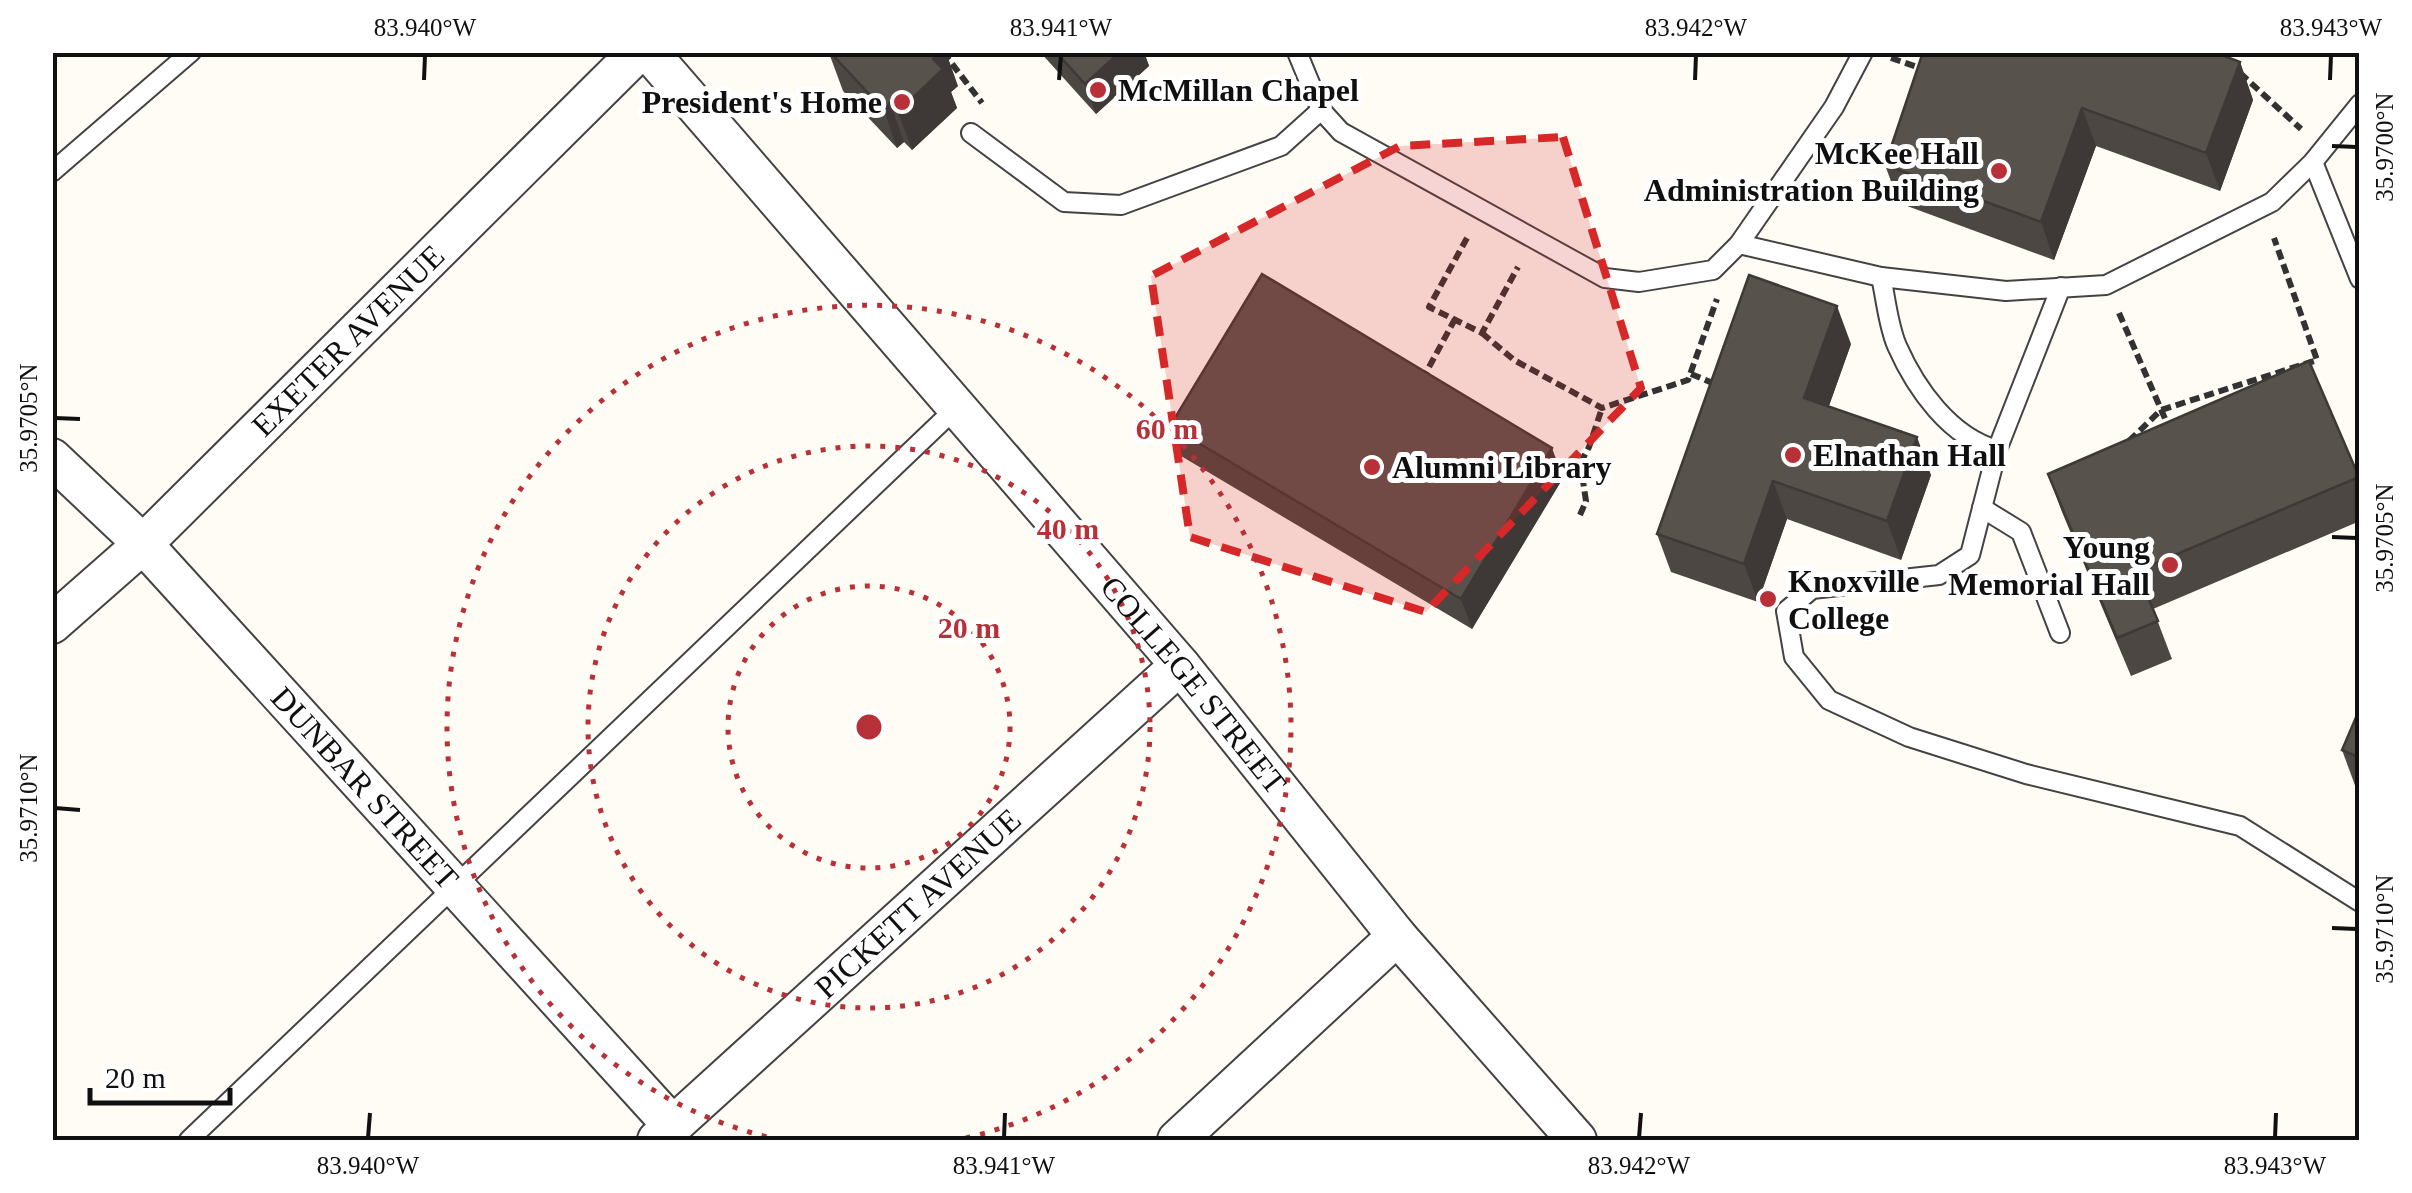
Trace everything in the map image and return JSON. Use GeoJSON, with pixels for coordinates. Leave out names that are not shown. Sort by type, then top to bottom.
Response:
{"type":"FeatureCollection","features":[{"type":"Feature","properties":{"kind":"street","name":"EXETER AVENUE"},"geometry":{"type":"LineString","coordinates":[[52,624],[143,544],[638,52]]}},
{"type":"Feature","properties":{"kind":"street","name":"COLLEGE STREET"},"geometry":{"type":"LineString","coordinates":[[649,52],[1180,665],[1397,936],[1577,1140]]}},
{"type":"Feature","properties":{"kind":"street","name":"DUNBAR STREET"},"geometry":{"type":"LineString","coordinates":[[52,458],[143,544],[455,886],[664,1133]]}},
{"type":"Feature","properties":{"kind":"street","name":"PICKETT AVENUE"},"geometry":{"type":"LineString","coordinates":[[664,1133],[1180,665]]}},
{"type":"Feature","properties":{"kind":"street"},"geometry":{"type":"LineString","coordinates":[[1177,1140],[1397,936]]}},
{"type":"Feature","properties":{"kind":"lane"},"geometry":{"type":"LineString","coordinates":[[52,172],[191,52]]}},
{"type":"Feature","properties":{"kind":"lane"},"geometry":{"type":"LineString","coordinates":[[1298,52],[1321,110],[1341,132],[1606,278],[1639,282],[1713,270],[1739,244],[1834,108],[1864,52]]}},
{"type":"Feature","properties":{"kind":"lane"},"geometry":{"type":"LineString","coordinates":[[1739,244],[1881,277],[2006,291],[2106,285],[2263,206],[2313,162],[2360,104]]}},
{"type":"Feature","properties":{"kind":"lane"},"geometry":{"type":"LineString","coordinates":[[971,132],[1064,202],[1121,204],[1281,146],[1321,110]]}},
{"type":"Feature","properties":{"kind":"lane"},"geometry":{"type":"LineString","coordinates":[[2313,162],[2360,279]]}},
{"type":"Feature","properties":{"kind":"lane"},"geometry":{"type":"LineString","coordinates":[[1881,277],[1896,344],[1930,402],[1975,444],[1997,450]]}},
{"type":"Feature","properties":{"kind":"lane"},"geometry":{"type":"LineString","coordinates":[[2061,287],[1997,450],[1970,556],[1939,575],[1812,589],[1786,612],[1794,657],[1829,700],[1909,738],[2026,774],[2240,826],[2360,902]]}},
{"type":"Feature","properties":{"kind":"lane"},"geometry":{"type":"LineString","coordinates":[[189,1140],[957,407]]}},
{"type":"Feature","properties":{"kind":"lane"},"geometry":{"type":"LineString","coordinates":[[1982,508],[2021,532],[2060,633]]}},
{"type":"Feature","properties":{"kind":"path"},"geometry":{"type":"LineString","coordinates":[[943,52],[988,112],[971,132]]}},
{"type":"Feature","properties":{"kind":"path"},"geometry":{"type":"LineString","coordinates":[[1876,52],[1943,76]]}},
{"type":"Feature","properties":{"kind":"path"},"geometry":{"type":"LineString","coordinates":[[2231,66],[2303,130],[2313,162]]}},
{"type":"Feature","properties":{"kind":"path"},"geometry":{"type":"LineString","coordinates":[[2120,450],[2161,410],[2317,360],[2263,206]]}},
{"type":"Feature","properties":{"kind":"path"},"geometry":{"type":"LineString","coordinates":[[1482,210],[1429,306],[1482,333],[1514,360],[1602,408],[1688,380],[1719,292],[1713,270]]}},
{"type":"Feature","properties":{"kind":"path"},"geometry":{"type":"LineString","coordinates":[[1482,333],[1534,239]]}},
{"type":"Feature","properties":{"kind":"path"},"geometry":{"type":"LineString","coordinates":[[2106,285],[2176,442]]}},
{"type":"Feature","properties":{"kind":"path"},"geometry":{"type":"LineString","coordinates":[[1416,390],[1455,319]]}},
{"type":"Feature","properties":{"kind":"path"},"geometry":{"type":"LineString","coordinates":[[1691,374],[1720,386]]}},
{"type":"Feature","properties":{"kind":"path"},"geometry":{"type":"LineString","coordinates":[[1580,516],[1586,501],[1583,481],[1574,475],[1589,447],[1602,408]]}},
{"type":"Feature","properties":{"kind":"highlighted area"},"geometry":{"type":"Polygon","coordinates":[[[1563,137],[1641,388],[1426,612],[1190,537],[1151,276],[1400,146],[1563,137]]]}},
{"type":"Feature","properties":{"kind":"building"},"geometry":{"type":"Polygon","coordinates":[[[830,52],[939,52],[933,59],[943,69],[898,112],[890,103],[884,110],[830,52]]]}},
{"type":"Feature","properties":{"kind":"building"},"geometry":{"type":"Polygon","coordinates":[[[1056,52],[1120,52],[1085,84],[1056,52]]]}},
{"type":"Feature","properties":{"kind":"building","name":"McKee Hall Administration Building"},"geometry":{"type":"Polygon","coordinates":[[[1923,52],[2214,52],[2240,62],[2206,153],[2082,108],[2041,222],[1885,165],[1923,52]]]}},
{"type":"Feature","properties":{"kind":"building","name":"Alumni Library"},"geometry":{"type":"Polygon","coordinates":[[[1262,274],[1552,448],[1461,599],[1170,426],[1262,274]]]}},
{"type":"Feature","properties":{"kind":"building","name":"Elnathan Hall"},"geometry":{"type":"Polygon","coordinates":[[[1749,275],[1837,306],[1804,398],[1917,437],[1887,521],[1773,481],[1744,564],[1657,534],[1749,275]]]}},
{"type":"Feature","properties":{"kind":"building","name":"Young Memorial Hall"},"geometry":{"type":"Polygon","coordinates":[[[2309,361],[2359,477],[2137,571],[2158,621],[2117,638],[2048,474],[2309,361]]]}},
{"type":"Feature","properties":{"kind":"building"},"geometry":{"type":"Polygon","coordinates":[[[2360,708],[2360,758],[2342,750],[2360,708]]]}},
{"type":"Feature","properties":{"kind":"place","name":"McMillan Chapel"},"geometry":{"type":"Point","coordinates":[1098,90]}},
{"type":"Feature","properties":{"kind":"place","name":"President's Home"},"geometry":{"type":"Point","coordinates":[902,102]}},
{"type":"Feature","properties":{"kind":"place","name":"McKee Hall Administration Building"},"geometry":{"type":"Point","coordinates":[1999,171]}},
{"type":"Feature","properties":{"kind":"place","name":"Elnathan Hall"},"geometry":{"type":"Point","coordinates":[1793,455]}},
{"type":"Feature","properties":{"kind":"place","name":"Alumni Library"},"geometry":{"type":"Point","coordinates":[1372,467]}},
{"type":"Feature","properties":{"kind":"place","name":"Young Memorial Hall"},"geometry":{"type":"Point","coordinates":[2170,565]}},
{"type":"Feature","properties":{"kind":"place","name":"Knoxville College"},"geometry":{"type":"Point","coordinates":[1768,599]}}]}
